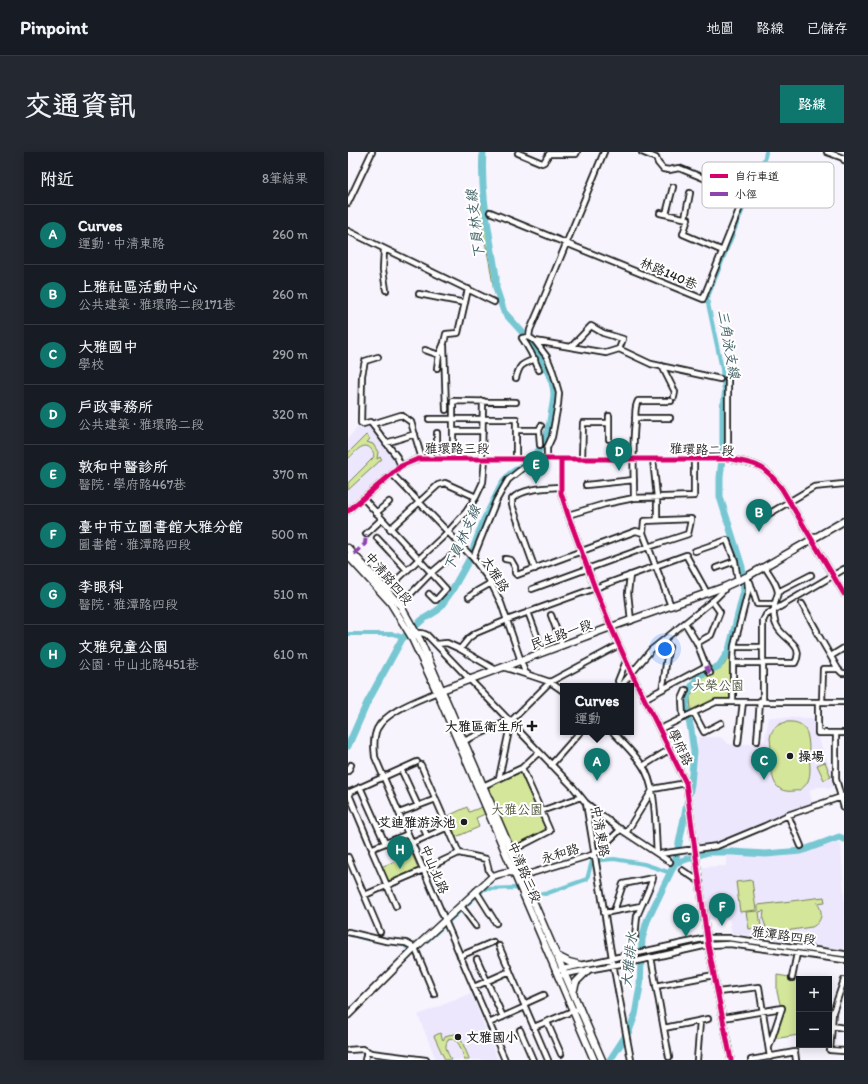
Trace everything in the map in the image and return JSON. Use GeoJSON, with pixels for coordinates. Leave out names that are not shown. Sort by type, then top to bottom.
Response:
{"type":"FeatureCollection","features":[{"type":"Feature","properties":{"kind":"main road"},"geometry":{"type":"LineString","coordinates":[[747,577],[844,521]]}},
{"type":"Feature","properties":{"kind":"main road","name":"中清路四段"},"geometry":{"type":"LineString","coordinates":[[348,548],[400,605],[412,631]]}},
{"type":"Feature","properties":{"kind":"main road","name":"中清路四段"},"geometry":{"type":"LineString","coordinates":[[348,556],[390,602],[420,640],[439,691]]}},
{"type":"Feature","properties":{"kind":"main road","name":"民生路一段"},"geometry":{"type":"LineString","coordinates":[[439,691],[724,587],[747,577]]}},
{"type":"Feature","properties":{"kind":"main road","name":"中清路三段"},"geometry":{"type":"LineString","coordinates":[[439,691],[464,742],[602,1060]]}},
{"type":"Feature","properties":{"kind":"main road","name":"中清路三段"},"geometry":{"type":"LineString","coordinates":[[439,691],[594,1060]]}},
{"type":"Feature","properties":{"kind":"main road"},"geometry":{"type":"LineString","coordinates":[[348,1015],[406,957],[446,922],[493,876],[500,873],[514,872],[522,876]]}},
{"type":"Feature","properties":{"kind":"main road"},"geometry":{"type":"LineString","coordinates":[[557,956],[569,962],[581,965]]}},
{"type":"Feature","properties":{"kind":"main road"},"geometry":{"type":"LineString","coordinates":[[573,993],[576,982],[588,970]]}},
{"type":"Feature","properties":{"kind":"street"},"geometry":{"type":"LineString","coordinates":[[348,203],[372,152]]}},
{"type":"Feature","properties":{"kind":"street"},"geometry":{"type":"LineString","coordinates":[[542,152],[549,154],[576,154],[576,152]]}},
{"type":"Feature","properties":{"kind":"street"},"geometry":{"type":"LineString","coordinates":[[529,338],[530,330],[604,152]]}},
{"type":"Feature","properties":{"kind":"street","name":"林路140巷"},"geometry":{"type":"LineString","coordinates":[[642,152],[656,158],[663,169],[669,170],[679,168],[702,177]]}},
{"type":"Feature","properties":{"kind":"street"},"geometry":{"type":"LineString","coordinates":[[827,152],[843,158],[844,160]]}},
{"type":"Feature","properties":{"kind":"street"},"geometry":{"type":"LineString","coordinates":[[518,153],[542,163],[549,154]]}},
{"type":"Feature","properties":{"kind":"street"},"geometry":{"type":"LineString","coordinates":[[666,214],[673,186]]}},
{"type":"Feature","properties":{"kind":"street"},"geometry":{"type":"LineString","coordinates":[[690,193],[685,218],[688,219],[683,234],[723,251]]}},
{"type":"Feature","properties":{"kind":"street","name":"林路140巷"},"geometry":{"type":"LineString","coordinates":[[566,242],[703,299],[740,208]]}},
{"type":"Feature","properties":{"kind":"street"},"geometry":{"type":"LineString","coordinates":[[490,212],[566,242]]}},
{"type":"Feature","properties":{"kind":"street"},"geometry":{"type":"LineString","coordinates":[[660,213],[685,218]]}},
{"type":"Feature","properties":{"kind":"street"},"geometry":{"type":"LineString","coordinates":[[348,231],[494,302]]}},
{"type":"Feature","properties":{"kind":"street"},"geometry":{"type":"LineString","coordinates":[[384,249],[383,270],[386,290]]}},
{"type":"Feature","properties":{"kind":"street"},"geometry":{"type":"LineString","coordinates":[[437,368],[438,355],[444,343],[446,334],[458,333],[468,289]]}},
{"type":"Feature","properties":{"kind":"street"},"geometry":{"type":"LineString","coordinates":[[419,294],[465,303]]}},
{"type":"Feature","properties":{"kind":"street"},"geometry":{"type":"LineString","coordinates":[[571,347],[591,326],[603,333],[623,339],[618,350]]}},
{"type":"Feature","properties":{"kind":"street"},"geometry":{"type":"LineString","coordinates":[[538,370],[535,359],[522,338],[529,338],[535,341],[606,353],[618,350],[651,364],[720,379]]}},
{"type":"Feature","properties":{"kind":"street"},"geometry":{"type":"LineString","coordinates":[[535,341],[547,357],[559,393],[552,436],[547,448],[547,460]]}},
{"type":"Feature","properties":{"kind":"street"},"geometry":{"type":"LineString","coordinates":[[444,343],[446,410]]}},
{"type":"Feature","properties":{"kind":"street"},"geometry":{"type":"LineString","coordinates":[[425,350],[438,355]]}},
{"type":"Feature","properties":{"kind":"street"},"geometry":{"type":"LineString","coordinates":[[378,357],[365,361],[362,375],[361,423],[363,424],[370,422],[372,424],[401,415],[411,422],[422,459]]}},
{"type":"Feature","properties":{"kind":"street"},"geometry":{"type":"LineString","coordinates":[[516,378],[519,367],[535,359]]}},
{"type":"Feature","properties":{"kind":"street"},"geometry":{"type":"LineString","coordinates":[[634,498],[633,433],[635,406],[638,401],[673,399],[675,392],[662,366]]}},
{"type":"Feature","properties":{"kind":"street"},"geometry":{"type":"LineString","coordinates":[[727,458],[728,379]]}},
{"type":"Feature","properties":{"kind":"street"},"geometry":{"type":"LineString","coordinates":[[453,459],[453,401],[516,402]]}},
{"type":"Feature","properties":{"kind":"street"},"geometry":{"type":"LineString","coordinates":[[387,589],[448,532],[466,512],[484,482],[483,402]]}},
{"type":"Feature","properties":{"kind":"street"},"geometry":{"type":"LineString","coordinates":[[609,416],[609,439]]}},
{"type":"Feature","properties":{"kind":"street"},"geometry":{"type":"LineString","coordinates":[[635,418],[670,418]]}},
{"type":"Feature","properties":{"kind":"street"},"geometry":{"type":"LineString","coordinates":[[429,419],[516,419],[518,459]]}},
{"type":"Feature","properties":{"kind":"street"},"geometry":{"type":"LineString","coordinates":[[582,459],[583,423],[609,423]]}},
{"type":"Feature","properties":{"kind":"street"},"geometry":{"type":"LineString","coordinates":[[372,424],[397,457],[401,466]]}},
{"type":"Feature","properties":{"kind":"street"},"geometry":{"type":"LineString","coordinates":[[516,430],[540,428],[540,445]]}},
{"type":"Feature","properties":{"kind":"street"},"geometry":{"type":"LineString","coordinates":[[453,432],[483,431]]}},
{"type":"Feature","properties":{"kind":"street"},"geometry":{"type":"LineString","coordinates":[[437,433],[437,459]]}},
{"type":"Feature","properties":{"kind":"street"},"geometry":{"type":"LineString","coordinates":[[386,443],[415,434]]}},
{"type":"Feature","properties":{"kind":"street"},"geometry":{"type":"LineString","coordinates":[[568,515],[605,504],[634,498],[694,496],[694,458]]}},
{"type":"Feature","properties":{"kind":"street","name":"雅環路二段"},"geometry":{"type":"LineString","coordinates":[[561,459],[727,458],[757,465],[775,479],[844,594]]}},
{"type":"Feature","properties":{"kind":"street","name":"雅環路三段"},"geometry":{"type":"LineString","coordinates":[[348,512],[401,466],[418,459],[561,459]]}},
{"type":"Feature","properties":{"kind":"street"},"geometry":{"type":"LineString","coordinates":[[473,558],[496,501],[508,480],[536,459]]}},
{"type":"Feature","properties":{"kind":"street","name":"學府路"},"geometry":{"type":"LineString","coordinates":[[561,459],[561,493],[588,568],[626,661],[686,783],[708,945],[731,1060]]}},
{"type":"Feature","properties":{"kind":"street"},"geometry":{"type":"LineString","coordinates":[[653,459],[658,520]]}},
{"type":"Feature","properties":{"kind":"street","name":"大雅路"},"geometry":{"type":"LineString","coordinates":[[392,474],[473,558],[491,584],[501,603],[520,661],[525,672],[529,675]]}},
{"type":"Feature","properties":{"kind":"street"},"geometry":{"type":"LineString","coordinates":[[586,485],[634,480]]}},
{"type":"Feature","properties":{"kind":"street"},"geometry":{"type":"LineString","coordinates":[[390,529],[438,485],[445,483],[476,497]]}},
{"type":"Feature","properties":{"kind":"street"},"geometry":{"type":"LineString","coordinates":[[762,518],[814,487],[844,484]]}},
{"type":"Feature","properties":{"kind":"street"},"geometry":{"type":"LineString","coordinates":[[535,569],[512,505],[512,499],[515,496],[537,488],[561,487]]}},
{"type":"Feature","properties":{"kind":"street"},"geometry":{"type":"LineString","coordinates":[[363,498],[446,589],[436,600],[429,594]]}},
{"type":"Feature","properties":{"kind":"street"},"geometry":{"type":"LineString","coordinates":[[376,513],[389,502]]}},
{"type":"Feature","properties":{"kind":"street"},"geometry":{"type":"LineString","coordinates":[[366,534],[382,519]]}},
{"type":"Feature","properties":{"kind":"street"},"geometry":{"type":"LineString","coordinates":[[532,589],[588,568],[648,547],[688,534],[691,519],[644,521],[643,533],[648,547],[655,566],[671,606]]}},
{"type":"Feature","properties":{"kind":"street"},"geometry":{"type":"LineString","coordinates":[[505,559],[511,560],[517,575],[636,531],[643,533]]}},
{"type":"Feature","properties":{"kind":"street"},"geometry":{"type":"LineString","coordinates":[[377,538],[407,570]]}},
{"type":"Feature","properties":{"kind":"street"},"geometry":{"type":"LineString","coordinates":[[695,551],[727,540],[735,561],[738,581]]}},
{"type":"Feature","properties":{"kind":"street"},"geometry":{"type":"LineString","coordinates":[[400,605],[431,573],[462,547]]}},
{"type":"Feature","properties":{"kind":"street"},"geometry":{"type":"LineString","coordinates":[[460,649],[469,638],[476,633],[528,612],[686,554],[706,593]]}},
{"type":"Feature","properties":{"kind":"street"},"geometry":{"type":"LineString","coordinates":[[716,568],[735,561]]}},
{"type":"Feature","properties":{"kind":"street"},"geometry":{"type":"LineString","coordinates":[[733,662],[795,663],[798,657],[798,652],[789,639],[778,628],[775,622],[774,604],[778,592],[765,566]]}},
{"type":"Feature","properties":{"kind":"street"},"geometry":{"type":"LineString","coordinates":[[757,741],[762,701],[763,621],[766,615],[844,569]]}},
{"type":"Feature","properties":{"kind":"street"},"geometry":{"type":"LineString","coordinates":[[630,575],[628,593],[631,621]]}},
{"type":"Feature","properties":{"kind":"street"},"geometry":{"type":"LineString","coordinates":[[778,592],[811,576]]}},
{"type":"Feature","properties":{"kind":"street"},"geometry":{"type":"LineString","coordinates":[[747,577],[757,604],[774,604]]}},
{"type":"Feature","properties":{"kind":"street"},"geometry":{"type":"LineString","coordinates":[[733,702],[734,647],[748,592],[747,577]]}},
{"type":"Feature","properties":{"kind":"street"},"geometry":{"type":"LineString","coordinates":[[469,597],[491,584]]}},
{"type":"Feature","properties":{"kind":"street"},"geometry":{"type":"LineString","coordinates":[[624,683],[651,650],[712,601],[724,590],[724,587]]}},
{"type":"Feature","properties":{"kind":"street"},"geometry":{"type":"LineString","coordinates":[[696,643],[711,635],[720,612],[712,601]]}},
{"type":"Feature","properties":{"kind":"street"},"geometry":{"type":"LineString","coordinates":[[802,604],[838,669],[844,673]]}},
{"type":"Feature","properties":{"kind":"street"},"geometry":{"type":"LineString","coordinates":[[528,612],[543,652]]}},
{"type":"Feature","properties":{"kind":"street"},"geometry":{"type":"LineString","coordinates":[[551,615],[562,645]]}},
{"type":"Feature","properties":{"kind":"street"},"geometry":{"type":"LineString","coordinates":[[685,623],[710,673]]}},
{"type":"Feature","properties":{"kind":"street","name":"中清東路"},"geometry":{"type":"LineString","coordinates":[[412,631],[427,635],[586,802],[623,1023],[631,1060]]}},
{"type":"Feature","properties":{"kind":"street"},"geometry":{"type":"LineString","coordinates":[[662,689],[665,681],[666,656],[669,647],[664,640]]}},
{"type":"Feature","properties":{"kind":"street"},"geometry":{"type":"LineString","coordinates":[[436,644],[447,644],[460,649],[496,670]]}},
{"type":"Feature","properties":{"kind":"street"},"geometry":{"type":"LineString","coordinates":[[464,742],[504,723],[510,722],[550,682],[619,645]]}},
{"type":"Feature","properties":{"kind":"street"},"geometry":{"type":"LineString","coordinates":[[734,647],[763,647]]}},
{"type":"Feature","properties":{"kind":"street"},"geometry":{"type":"LineString","coordinates":[[831,656],[844,648]]}},
{"type":"Feature","properties":{"kind":"street"},"geometry":{"type":"LineString","coordinates":[[619,683],[618,681],[626,661]]}},
{"type":"Feature","properties":{"kind":"street"},"geometry":{"type":"LineString","coordinates":[[644,699],[706,666]]}},
{"type":"Feature","properties":{"kind":"street"},"geometry":{"type":"LineString","coordinates":[[503,667],[550,682],[560,689]]}},
{"type":"Feature","properties":{"kind":"street"},"geometry":{"type":"LineString","coordinates":[[838,669],[823,669],[818,733],[844,733]]}},
{"type":"Feature","properties":{"kind":"street"},"geometry":{"type":"LineString","coordinates":[[683,718],[682,699],[686,690]]}},
{"type":"Feature","properties":{"kind":"street","name":"中山北路"},"geometry":{"type":"LineString","coordinates":[[439,691],[395,712],[383,721],[377,730],[374,739],[375,757],[505,1060]]}},
{"type":"Feature","properties":{"kind":"street"},"geometry":{"type":"LineString","coordinates":[[660,729],[716,702],[844,702]]}},
{"type":"Feature","properties":{"kind":"street"},"geometry":{"type":"LineString","coordinates":[[738,743],[743,702]]}},
{"type":"Feature","properties":{"kind":"street"},"geometry":{"type":"LineString","coordinates":[[693,713],[704,732],[721,724]]}},
{"type":"Feature","properties":{"kind":"street"},"geometry":{"type":"LineString","coordinates":[[499,778],[510,722]]}},
{"type":"Feature","properties":{"kind":"street"},"geometry":{"type":"LineString","coordinates":[[836,733],[836,778],[843,797],[844,808]]}},
{"type":"Feature","properties":{"kind":"street"},"geometry":{"type":"LineString","coordinates":[[551,765],[577,735]]}},
{"type":"Feature","properties":{"kind":"street"},"geometry":{"type":"LineString","coordinates":[[616,735],[643,766],[653,789],[658,853]]}},
{"type":"Feature","properties":{"kind":"street"},"geometry":{"type":"LineString","coordinates":[[643,766],[670,749]]}},
{"type":"Feature","properties":{"kind":"street"},"geometry":{"type":"LineString","coordinates":[[483,786],[522,768],[539,752]]}},
{"type":"Feature","properties":{"kind":"street"},"geometry":{"type":"LineString","coordinates":[[396,906],[372,851],[373,848],[371,847],[348,792],[419,763],[459,853]]}},
{"type":"Feature","properties":{"kind":"street"},"geometry":{"type":"LineString","coordinates":[[348,771],[351,765]]}},
{"type":"Feature","properties":{"kind":"street"},"geometry":{"type":"LineString","coordinates":[[511,851],[550,831],[522,768]]}},
{"type":"Feature","properties":{"kind":"street"},"geometry":{"type":"LineString","coordinates":[[402,769],[418,806]]}},
{"type":"Feature","properties":{"kind":"street"},"geometry":{"type":"LineString","coordinates":[[626,833],[653,789],[686,783]]}},
{"type":"Feature","properties":{"kind":"street"},"geometry":{"type":"LineString","coordinates":[[360,787],[385,843]]}},
{"type":"Feature","properties":{"kind":"street"},"geometry":{"type":"LineString","coordinates":[[541,811],[581,797]]}},
{"type":"Feature","properties":{"kind":"street"},"geometry":{"type":"LineString","coordinates":[[658,853],[678,851],[696,854],[766,826],[788,815],[843,797]]}},
{"type":"Feature","properties":{"kind":"street"},"geometry":{"type":"LineString","coordinates":[[399,813],[436,799]]}},
{"type":"Feature","properties":{"kind":"street"},"geometry":{"type":"LineString","coordinates":[[586,802],[626,833],[670,862]]}},
{"type":"Feature","properties":{"kind":"street"},"geometry":{"type":"LineString","coordinates":[[788,815],[800,846]]}},
{"type":"Feature","properties":{"kind":"street"},"geometry":{"type":"LineString","coordinates":[[420,820],[427,836]]}},
{"type":"Feature","properties":{"kind":"street"},"geometry":{"type":"LineString","coordinates":[[412,843],[448,827]]}},
{"type":"Feature","properties":{"kind":"street","name":"永和路"},"geometry":{"type":"LineString","coordinates":[[522,876],[595,854],[621,829]]}},
{"type":"Feature","properties":{"kind":"street"},"geometry":{"type":"LineString","coordinates":[[373,848],[408,834]]}},
{"type":"Feature","properties":{"kind":"street"},"geometry":{"type":"LineString","coordinates":[[365,895],[459,853],[486,859],[489,871],[493,876]]}},
{"type":"Feature","properties":{"kind":"street"},"geometry":{"type":"LineString","coordinates":[[348,857],[380,932]]}},
{"type":"Feature","properties":{"kind":"street"},"geometry":{"type":"LineString","coordinates":[[682,870],[700,882]]}},
{"type":"Feature","properties":{"kind":"street"},"geometry":{"type":"LineString","coordinates":[[614,911],[623,884],[652,878],[637,916],[635,937]]}},
{"type":"Feature","properties":{"kind":"street"},"geometry":{"type":"LineString","coordinates":[[476,892],[496,923]]}},
{"type":"Feature","properties":{"kind":"street"},"geometry":{"type":"LineString","coordinates":[[604,913],[641,906]]}},
{"type":"Feature","properties":{"kind":"street"},"geometry":{"type":"LineString","coordinates":[[462,907],[476,926]]}},
{"type":"Feature","properties":{"kind":"street"},"geometry":{"type":"LineString","coordinates":[[349,933],[386,941],[406,943],[415,949],[434,994]]}},
{"type":"Feature","properties":{"kind":"street","name":"雅潭路四段"},"geometry":{"type":"LineString","coordinates":[[557,974],[581,965],[707,938],[729,938],[844,954]]}},
{"type":"Feature","properties":{"kind":"street"},"geometry":{"type":"LineString","coordinates":[[460,956],[493,942]]}},
{"type":"Feature","properties":{"kind":"street","name":"雅潭路四段"},"geometry":{"type":"LineString","coordinates":[[564,972],[588,970],[637,961],[708,945],[730,944],[844,960]]}},
{"type":"Feature","properties":{"kind":"street"},"geometry":{"type":"LineString","coordinates":[[499,946],[548,1060]]}},
{"type":"Feature","properties":{"kind":"street"},"geometry":{"type":"LineString","coordinates":[[792,978],[797,953]]}},
{"type":"Feature","properties":{"kind":"street"},"geometry":{"type":"LineString","coordinates":[[650,958],[669,1057]]}},
{"type":"Feature","properties":{"kind":"street"},"geometry":{"type":"LineString","coordinates":[[478,960],[503,1017]]}},
{"type":"Feature","properties":{"kind":"street"},"geometry":{"type":"LineString","coordinates":[[474,986],[510,971]]}},
{"type":"Feature","properties":{"kind":"street"},"geometry":{"type":"LineString","coordinates":[[656,986],[714,975]]}},
{"type":"Feature","properties":{"kind":"street"},"geometry":{"type":"LineString","coordinates":[[844,980],[834,1012],[832,1026],[844,1028]]}},
{"type":"Feature","properties":{"kind":"street"},"geometry":{"type":"LineString","coordinates":[[718,992],[759,987],[770,1057]]}},
{"type":"Feature","properties":{"kind":"street"},"geometry":{"type":"LineString","coordinates":[[489,1023],[503,1017],[544,994]]}},
{"type":"Feature","properties":{"kind":"street"},"geometry":{"type":"LineString","coordinates":[[837,1001],[844,1002]]}},
{"type":"Feature","properties":{"kind":"street"},"geometry":{"type":"LineString","coordinates":[[534,1027],[580,1008]]}},
{"type":"Feature","properties":{"kind":"street"},"geometry":{"type":"LineString","coordinates":[[723,1018],[782,1008],[769,1049]]}},
{"type":"Feature","properties":{"kind":"street"},"geometry":{"type":"LineString","coordinates":[[664,1028],[708,1019]]}},
{"type":"Feature","properties":{"kind":"street"},"geometry":{"type":"LineString","coordinates":[[697,1060],[700,1020]]}},
{"type":"Feature","properties":{"kind":"street"},"geometry":{"type":"LineString","coordinates":[[547,1022],[561,1054]]}},
{"type":"Feature","properties":{"kind":"street"},"geometry":{"type":"LineString","coordinates":[[520,1030],[533,1060]]}},
{"type":"Feature","properties":{"kind":"street"},"geometry":{"type":"LineString","coordinates":[[830,1048],[830,1050],[844,1051]]}},
{"type":"Feature","properties":{"kind":"street"},"geometry":{"type":"LineString","coordinates":[[348,1050],[363,1049],[371,1053],[426,1060]]}},
{"type":"Feature","properties":{"kind":"street"},"geometry":{"type":"LineString","coordinates":[[365,1060],[367,1051]]}},
{"type":"Feature","properties":{"kind":"street"},"geometry":{"type":"LineString","coordinates":[[751,1060],[795,1052],[796,1060]]}},
{"type":"Feature","properties":{"kind":"shaded area"},"geometry":{"type":"Polygon","coordinates":[[[371,424],[398,463],[348,505],[348,438],[360,425],[363,426],[371,424]]]}},
{"type":"Feature","properties":{"kind":"shaded area"},"geometry":{"type":"Polygon","coordinates":[[[769,717],[816,718],[816,733],[836,782],[832,788],[827,789],[826,787],[819,787],[809,790],[813,804],[716,842],[698,845],[692,793],[698,737],[720,737],[729,744],[757,744],[765,739],[769,717]]]}},
{"type":"Feature","properties":{"kind":"shaded area"},"geometry":{"type":"Polygon","coordinates":[[[836,841],[841,843],[844,892],[844,950],[732,933],[729,919],[708,920],[700,867],[726,866],[726,856],[775,856],[800,853],[836,841]]]}},
{"type":"Feature","properties":{"kind":"shaded area","name":"文雅國小"},"geometry":{"type":"Polygon","coordinates":[[[471,993],[498,1060],[436,1060],[418,1015],[471,993]]]}},
{"type":"Feature","properties":{"kind":"green space"},"geometry":{"type":"Polygon","coordinates":[[[483,204],[493,265],[495,294],[480,218],[481,205],[483,204]]]}},
{"type":"Feature","properties":{"kind":"green space"},"geometry":{"type":"Polygon","coordinates":[[[366,435],[370,439],[367,442],[373,444],[378,452],[377,459],[380,457],[382,459],[348,490],[348,483],[373,458],[374,454],[372,450],[365,446],[359,449],[348,459],[348,453],[366,435]]]}},
{"type":"Feature","properties":{"kind":"green space","name":"大榮公園"},"geometry":{"type":"Polygon","coordinates":[[[734,647],[733,697],[730,699],[716,699],[691,711],[690,697],[700,681],[708,674],[724,665],[734,647]]]}},
{"type":"Feature","properties":{"kind":"green space"},"geometry":{"type":"Polygon","coordinates":[[[787,722],[795,722],[804,728],[807,732],[809,744],[809,778],[804,787],[796,791],[781,790],[775,782],[772,772],[770,738],[776,727],[787,722]]]}},
{"type":"Feature","properties":{"kind":"green space"},"geometry":{"type":"Polygon","coordinates":[[[825,762],[831,777],[824,780],[817,765],[825,762]]]}},
{"type":"Feature","properties":{"kind":"green space","name":"大雅公園"},"geometry":{"type":"Polygon","coordinates":[[[520,772],[546,830],[513,846],[487,787],[520,772]]]}},
{"type":"Feature","properties":{"kind":"green space","name":"艾迪雅游泳池"},"geometry":{"type":"Polygon","coordinates":[[[467,807],[469,812],[482,807],[485,814],[476,818],[479,827],[456,837],[448,816],[467,807]]]}},
{"type":"Feature","properties":{"kind":"green space"},"geometry":{"type":"Polygon","coordinates":[[[412,854],[419,870],[388,883],[381,867],[412,854]]]}},
{"type":"Feature","properties":{"kind":"green space"},"geometry":{"type":"Polygon","coordinates":[[[752,880],[756,910],[740,912],[736,882],[752,880]]]}},
{"type":"Feature","properties":{"kind":"green space"},"geometry":{"type":"Polygon","coordinates":[[[824,897],[825,902],[817,903],[821,910],[820,920],[812,927],[758,935],[757,928],[766,927],[763,919],[764,911],[759,912],[761,927],[749,929],[746,912],[758,911],[758,905],[824,897]]]}},
{"type":"Feature","properties":{"kind":"green space"},"geometry":{"type":"Polygon","coordinates":[[[777,975],[796,978],[796,1035],[773,1039],[782,1011],[777,992],[777,975]]]}},
{"type":"Feature","properties":{"kind":"green space"},"geometry":{"type":"Polygon","coordinates":[[[440,1033],[443,1040],[448,1035],[455,1034],[460,1037],[469,1060],[464,1060],[460,1046],[456,1041],[450,1038],[446,1046],[451,1060],[445,1060],[434,1036],[440,1033]]]}},
{"type":"Feature","properties":{"kind":"waterway","name":"下員林支線"},"geometry":{"type":"LineString","coordinates":[[483,152],[482,168],[484,199],[496,277],[496,288],[504,312],[522,332]]}},
{"type":"Feature","properties":{"kind":"waterway","name":"三角泳支線"},"geometry":{"type":"LineString","coordinates":[[763,162],[766,152]]}},
{"type":"Feature","properties":{"kind":"waterway","name":"三角泳支線"},"geometry":{"type":"LineString","coordinates":[[723,405],[724,391],[722,369],[707,299],[743,208]]}},
{"type":"Feature","properties":{"kind":"waterway","name":"下員林支線"},"geometry":{"type":"LineString","coordinates":[[529,340],[548,373],[554,394],[547,435],[543,445],[537,453]]}},
{"type":"Feature","properties":{"kind":"waterway","name":"三角泳支線"},"geometry":{"type":"LineString","coordinates":[[610,1060],[629,1031],[635,1015],[640,986],[642,939],[647,921],[675,863],[691,784],[694,752],[686,706],[688,692],[696,680],[706,672],[719,666],[729,650],[744,591],[742,567],[720,497],[723,449],[723,405]]}},
{"type":"Feature","properties":{"kind":"waterway","name":"下員林支線"},"geometry":{"type":"LineString","coordinates":[[348,746],[367,703],[402,639],[422,620],[438,610],[451,592],[469,560],[484,520],[501,486],[509,475],[527,462]]}},
{"type":"Feature","properties":{"kind":"waterway"},"geometry":{"type":"LineString","coordinates":[[348,634],[393,634],[400,636],[402,639]]}},
{"type":"Feature","properties":{"kind":"waterway"},"geometry":{"type":"LineString","coordinates":[[675,863],[708,852],[766,854],[801,851],[839,837],[844,839]]}},
{"type":"Feature","properties":{"kind":"waterway"},"geometry":{"type":"LineString","coordinates":[[528,891],[545,894],[587,879],[592,861],[614,859],[644,864],[671,873]]}},
{"type":"Feature","properties":{"kind":"waterway"},"geometry":{"type":"LineString","coordinates":[[428,940],[484,889],[519,889]]}},
{"type":"Feature","properties":{"kind":"waterway"},"geometry":{"type":"LineString","coordinates":[[348,934],[367,939]]}},
{"type":"Feature","properties":{"kind":"waterway"},"geometry":{"type":"LineString","coordinates":[[397,944],[404,945],[412,952]]}},
{"type":"Feature","properties":{"kind":"marked path"},"geometry":{"type":"LineString","coordinates":[[354,554],[365,544],[366,534]]}},
{"type":"Feature","properties":{"kind":"marked path"},"geometry":{"type":"LineString","coordinates":[[706,666],[710,673]]}},
{"type":"Feature","properties":{"kind":"cycle path"},"geometry":{"type":"LineString","coordinates":[[348,511],[401,466],[418,459],[731,459],[756,465],[767,472],[774,479],[782,489],[844,594]]}},
{"type":"Feature","properties":{"kind":"cycle path"},"geometry":{"type":"LineString","coordinates":[[561,459],[561,493],[595,588],[632,674],[686,783],[708,945],[731,1060]]}},
{"type":"Feature","properties":{"kind":"place","name":"戶政事務所"},"geometry":{"type":"Point","coordinates":[619,471]}},
{"type":"Feature","properties":{"kind":"place","name":"敦和中醫診所"},"geometry":{"type":"Point","coordinates":[536,484]}},
{"type":"Feature","properties":{"kind":"place","name":"上雅社區活動中心"},"geometry":{"type":"Point","coordinates":[759,532]}},
{"type":"Feature","properties":{"kind":"place","name":"大雅區衛生所"},"geometry":{"type":"Point","coordinates":[532,726]}},
{"type":"Feature","properties":{"kind":"place","name":"操場"},"geometry":{"type":"Point","coordinates":[790,756]}},
{"type":"Feature","properties":{"kind":"place","name":"大雅國中"},"geometry":{"type":"Point","coordinates":[764,780]}},
{"type":"Feature","properties":{"kind":"place","name":"Curves"},"geometry":{"type":"Point","coordinates":[597,781]}},
{"type":"Feature","properties":{"kind":"place","name":"艾迪雅游泳池"},"geometry":{"type":"Point","coordinates":[464,822]}},
{"type":"Feature","properties":{"kind":"place","name":"文雅兒童公園"},"geometry":{"type":"Point","coordinates":[400,869]}},
{"type":"Feature","properties":{"kind":"place","name":"臺中市立圖書館大雅分館"},"geometry":{"type":"Point","coordinates":[722,926]}},
{"type":"Feature","properties":{"kind":"place","name":"李眼科"},"geometry":{"type":"Point","coordinates":[686,937]}},
{"type":"Feature","properties":{"kind":"place","name":"文雅國小"},"geometry":{"type":"Point","coordinates":[458,1037]}},
{"type":"Feature","properties":{"kind":"water label","name":"大雅排水"},"geometry":{"type":"Point","coordinates":[629,960]}}]}
